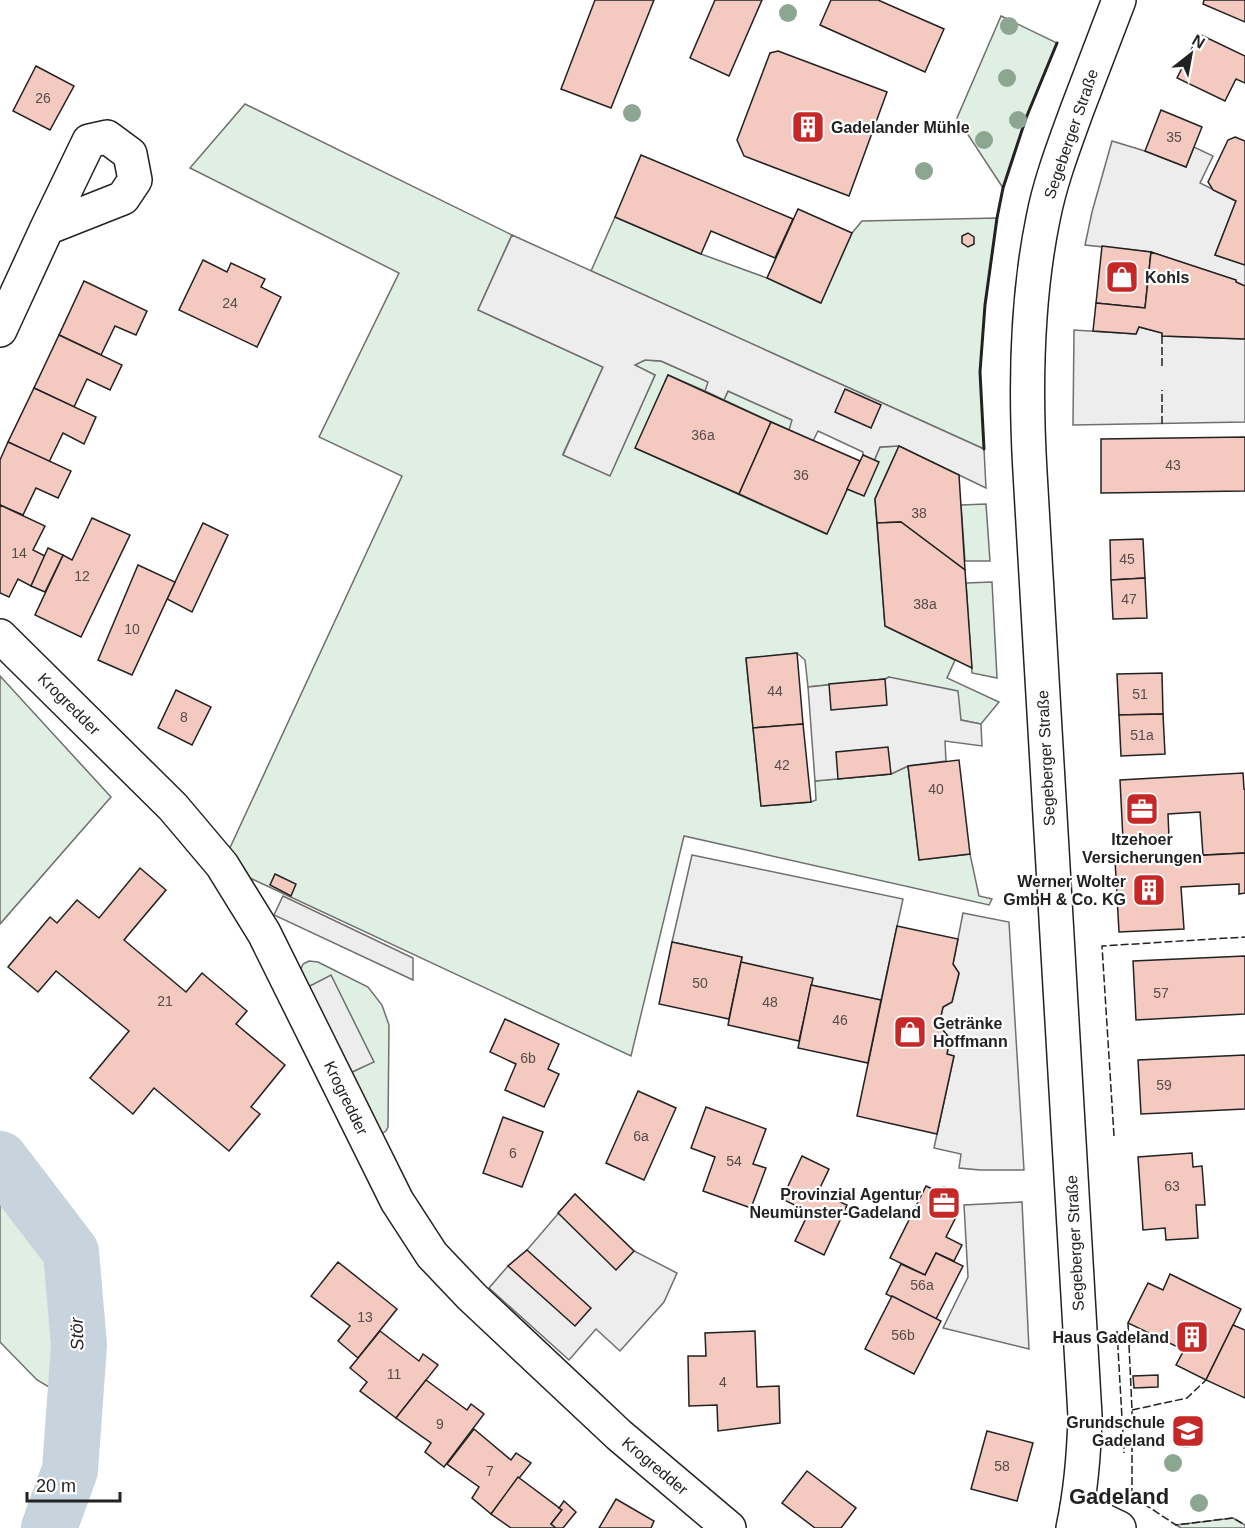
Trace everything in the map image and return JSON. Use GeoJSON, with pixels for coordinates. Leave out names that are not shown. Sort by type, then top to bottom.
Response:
{"type":"FeatureCollection","features":[{"type":"Feature","properties":{"kind":"main road","name":"Segeberger Straße"},"geometry":{"type":"LineString","coordinates":[[1075,1518],[1083,1463],[1085,1416],[1030,472],[1027,358],[1031,293],[1043,218],[1060,156],[1119,0]]}},
{"type":"Feature","properties":{"kind":"main road"},"geometry":{"type":"LineString","coordinates":[[0,330],[47,228]]}},
{"type":"Feature","properties":{"kind":"main road","name":"Krogredder"},"geometry":{"type":"LineString","coordinates":[[0,636],[173,807],[222,865],[264,933],[397,1201],[432,1255],[472,1297],[619,1435],[729,1528]]}},
{"type":"Feature","properties":{"kind":"main road"},"geometry":{"type":"LineString","coordinates":[[1075,1518],[1119,1528]]}},
{"type":"Feature","properties":{"kind":"green space"},"geometry":{"type":"Polygon","coordinates":[[[1001,16],[1057,43],[1026,118],[1003,188],[957,118],[1001,16]]]}},
{"type":"Feature","properties":{"kind":"green space"},"geometry":{"type":"Polygon","coordinates":[[[245,104],[512,235],[478,310],[603,367],[563,454],[615,464],[655,375],[634,365],[645,360],[661,361],[709,382],[705,391],[668,375],[636,448],[826,534],[847,489],[874,461],[880,447],[899,446],[875,499],[885,626],[955,660],[947,678],[999,702],[981,724],[961,720],[889,677],[808,687],[805,660],[797,653],[746,659],[761,806],[816,800],[815,781],[891,774],[908,766],[919,860],[970,854],[979,896],[992,899],[989,905],[684,836],[631,1056],[222,865],[402,476],[319,437],[399,273],[190,168],[245,104]]]}},
{"type":"Feature","properties":{"kind":"green space"},"geometry":{"type":"Polygon","coordinates":[[[615,217],[701,254],[767,278],[820,303],[852,233],[862,221],[997,218],[985,305],[980,372],[984,449],[591,271],[615,217]]]}},
{"type":"Feature","properties":{"kind":"green space"},"geometry":{"type":"Polygon","coordinates":[[[728,391],[793,420],[789,430],[724,400],[728,391]]]}},
{"type":"Feature","properties":{"kind":"green space"},"geometry":{"type":"Polygon","coordinates":[[[986,504],[990,561],[965,561],[961,505],[986,504]]]}},
{"type":"Feature","properties":{"kind":"green space"},"geometry":{"type":"Polygon","coordinates":[[[992,582],[997,678],[972,673],[966,583],[992,582]]]}},
{"type":"Feature","properties":{"kind":"green space"},"geometry":{"type":"Polygon","coordinates":[[[0,676],[111,797],[0,924],[0,676]]]}},
{"type":"Feature","properties":{"kind":"green space"},"geometry":{"type":"Polygon","coordinates":[[[309,961],[318,962],[368,987],[382,1005],[389,1025],[388,1127],[383,1133],[378,1131],[350,1073],[373,1062],[331,976],[308,987],[300,971],[303,964],[309,961]]]}},
{"type":"Feature","properties":{"kind":"green space"},"geometry":{"type":"Polygon","coordinates":[[[0,1159],[71,1252],[78,1336],[59,1393],[37,1380],[0,1342],[0,1159]]]}},
{"type":"Feature","properties":{"kind":"green space"},"geometry":{"type":"Polygon","coordinates":[[[1233,1518],[1245,1525],[1245,1528],[1181,1528],[1176,1525],[1233,1518]]]}},
{"type":"Feature","properties":{"kind":"shaded area"},"geometry":{"type":"Polygon","coordinates":[[[1112,141],[1186,167],[1194,147],[1213,156],[1200,183],[1236,201],[1215,255],[1245,265],[1245,286],[1236,280],[1151,252],[1085,245],[1112,141]]]}},
{"type":"Feature","properties":{"kind":"shaded area"},"geometry":{"type":"Polygon","coordinates":[[[512,235],[984,449],[986,488],[899,446],[880,447],[874,461],[863,455],[863,452],[818,431],[813,441],[789,430],[792,420],[728,391],[724,400],[705,391],[708,382],[661,361],[645,360],[635,365],[655,375],[610,476],[563,455],[603,367],[478,310],[512,235]]]}},
{"type":"Feature","properties":{"kind":"shaded area"},"geometry":{"type":"Polygon","coordinates":[[[1139,327],[1162,333],[1162,336],[1245,339],[1245,422],[1073,425],[1074,330],[1136,334],[1139,327]]]}},
{"type":"Feature","properties":{"kind":"shaded area"},"geometry":{"type":"Polygon","coordinates":[[[889,677],[958,691],[961,720],[981,724],[982,746],[945,741],[946,761],[908,766],[891,774],[815,781],[808,687],[889,677]]]}},
{"type":"Feature","properties":{"kind":"shaded area"},"geometry":{"type":"Polygon","coordinates":[[[692,855],[903,899],[881,1000],[811,985],[741,962],[742,957],[672,942],[692,855]]]}},
{"type":"Feature","properties":{"kind":"shaded area"},"geometry":{"type":"Polygon","coordinates":[[[283,896],[413,958],[413,980],[274,915],[283,896]]]}},
{"type":"Feature","properties":{"kind":"shaded area"},"geometry":{"type":"Polygon","coordinates":[[[963,913],[1009,922],[1024,1170],[959,1168],[961,1154],[934,1148],[954,1056],[947,1054],[950,1039],[939,1025],[943,1007],[952,1002],[959,974],[953,964],[963,913]]]}},
{"type":"Feature","properties":{"kind":"shaded area"},"geometry":{"type":"Polygon","coordinates":[[[331,975],[374,1062],[350,1073],[308,987],[331,975]]]}},
{"type":"Feature","properties":{"kind":"shaded area"},"geometry":{"type":"Polygon","coordinates":[[[575,1194],[634,1251],[677,1273],[664,1302],[620,1351],[596,1329],[569,1360],[489,1288],[508,1266],[527,1250],[575,1194]]]}},
{"type":"Feature","properties":{"kind":"shaded area"},"geometry":{"type":"Polygon","coordinates":[[[1022,1202],[1029,1349],[943,1328],[968,1277],[964,1205],[1022,1202]]]}},
{"type":"Feature","properties":{"kind":"building"},"geometry":{"type":"Polygon","coordinates":[[[595,0],[654,0],[611,108],[561,89],[595,0]]]}},
{"type":"Feature","properties":{"kind":"building"},"geometry":{"type":"Polygon","coordinates":[[[715,0],[762,0],[729,76],[690,58],[715,0]]]}},
{"type":"Feature","properties":{"kind":"building"},"geometry":{"type":"Polygon","coordinates":[[[831,0],[878,0],[944,29],[925,72],[820,25],[831,0]]]}},
{"type":"Feature","properties":{"kind":"building"},"geometry":{"type":"Polygon","coordinates":[[[1204,0],[1245,0],[1245,22],[1203,4],[1204,0]]]}},
{"type":"Feature","properties":{"kind":"building"},"geometry":{"type":"Polygon","coordinates":[[[1199,34],[1245,56],[1245,83],[1236,79],[1225,101],[1177,78],[1199,34]]]}},
{"type":"Feature","properties":{"kind":"building","name":"Gadelander Mühle"},"geometry":{"type":"Polygon","coordinates":[[[778,51],[887,92],[849,196],[744,156],[737,140],[770,53],[778,51]]]}},
{"type":"Feature","properties":{"kind":"building"},"geometry":{"type":"Polygon","coordinates":[[[36,66],[74,86],[50,130],[13,111],[36,66]]]}},
{"type":"Feature","properties":{"kind":"building"},"geometry":{"type":"Polygon","coordinates":[[[1161,110],[1202,127],[1186,167],[1145,151],[1161,110]]]}},
{"type":"Feature","properties":{"kind":"building"},"geometry":{"type":"Polygon","coordinates":[[[1235,137],[1245,141],[1245,265],[1215,255],[1236,201],[1213,190],[1208,182],[1228,140],[1235,137]]]}},
{"type":"Feature","properties":{"kind":"building"},"geometry":{"type":"Polygon","coordinates":[[[641,155],[793,219],[775,258],[711,231],[701,254],[615,217],[641,155]]]}},
{"type":"Feature","properties":{"kind":"building"},"geometry":{"type":"Polygon","coordinates":[[[798,209],[852,233],[821,303],[767,278],[798,209]]]}},
{"type":"Feature","properties":{"kind":"building"},"geometry":{"type":"Polygon","coordinates":[[[968,233],[974,237],[974,244],[968,247],[962,243],[962,236],[968,233]]]}},
{"type":"Feature","properties":{"kind":"building"},"geometry":{"type":"Polygon","coordinates":[[[1102,246],[1151,252],[1145,308],[1096,303],[1102,246]]]}},
{"type":"Feature","properties":{"kind":"building"},"geometry":{"type":"Polygon","coordinates":[[[1151,252],[1236,280],[1245,286],[1245,339],[1162,336],[1162,333],[1139,327],[1136,334],[1093,331],[1096,303],[1145,308],[1151,252]]]}},
{"type":"Feature","properties":{"kind":"building"},"geometry":{"type":"Polygon","coordinates":[[[203,260],[227,272],[231,263],[265,279],[261,287],[281,297],[257,347],[179,310],[203,260]]]}},
{"type":"Feature","properties":{"kind":"building"},"geometry":{"type":"Polygon","coordinates":[[[84,281],[147,311],[136,335],[115,326],[101,355],[59,335],[84,281]]]}},
{"type":"Feature","properties":{"kind":"building"},"geometry":{"type":"Polygon","coordinates":[[[59,335],[122,365],[110,390],[87,379],[74,407],[34,388],[59,335]]]}},
{"type":"Feature","properties":{"kind":"building"},"geometry":{"type":"Polygon","coordinates":[[[668,375],[771,422],[739,494],[635,448],[668,375]]]}},
{"type":"Feature","properties":{"kind":"building"},"geometry":{"type":"Polygon","coordinates":[[[34,388],[96,417],[84,444],[63,433],[49,462],[8,442],[34,388]]]}},
{"type":"Feature","properties":{"kind":"building"},"geometry":{"type":"Polygon","coordinates":[[[845,389],[881,405],[871,428],[835,412],[845,389]]]}},
{"type":"Feature","properties":{"kind":"building"},"geometry":{"type":"Polygon","coordinates":[[[771,422],[860,461],[827,534],[739,494],[771,422]]]}},
{"type":"Feature","properties":{"kind":"building"},"geometry":{"type":"Polygon","coordinates":[[[1245,437],[1245,491],[1101,493],[1101,439],[1245,437]]]}},
{"type":"Feature","properties":{"kind":"building"},"geometry":{"type":"Polygon","coordinates":[[[8,442],[71,471],[58,498],[36,488],[23,515],[0,505],[0,460],[8,442]]]}},
{"type":"Feature","properties":{"kind":"building"},"geometry":{"type":"Polygon","coordinates":[[[899,446],[959,475],[965,570],[901,522],[877,523],[875,499],[899,446]]]}},
{"type":"Feature","properties":{"kind":"building"},"geometry":{"type":"Polygon","coordinates":[[[863,455],[879,462],[864,496],[847,489],[863,455]]]}},
{"type":"Feature","properties":{"kind":"building"},"geometry":{"type":"Polygon","coordinates":[[[0,505],[45,526],[33,550],[45,556],[31,586],[18,579],[9,597],[0,593],[0,505]]]}},
{"type":"Feature","properties":{"kind":"building"},"geometry":{"type":"Polygon","coordinates":[[[92,518],[130,535],[81,637],[35,615],[63,555],[72,560],[92,518]]]}},
{"type":"Feature","properties":{"kind":"building"},"geometry":{"type":"Polygon","coordinates":[[[901,522],[965,570],[972,668],[885,626],[877,523],[901,522]]]}},
{"type":"Feature","properties":{"kind":"building"},"geometry":{"type":"Polygon","coordinates":[[[203,523],[228,535],[192,612],[167,599],[203,523]]]}},
{"type":"Feature","properties":{"kind":"building"},"geometry":{"type":"Polygon","coordinates":[[[1143,539],[1145,578],[1111,580],[1110,540],[1143,539]]]}},
{"type":"Feature","properties":{"kind":"building"},"geometry":{"type":"Polygon","coordinates":[[[48,548],[63,555],[45,592],[31,586],[48,548]]]}},
{"type":"Feature","properties":{"kind":"building"},"geometry":{"type":"Polygon","coordinates":[[[138,565],[175,582],[132,675],[98,660],[138,565]]]}},
{"type":"Feature","properties":{"kind":"building"},"geometry":{"type":"Polygon","coordinates":[[[1145,578],[1147,618],[1113,619],[1111,580],[1145,578]]]}},
{"type":"Feature","properties":{"kind":"building"},"geometry":{"type":"Polygon","coordinates":[[[797,653],[803,724],[753,728],[746,658],[797,653]]]}},
{"type":"Feature","properties":{"kind":"building"},"geometry":{"type":"Polygon","coordinates":[[[1162,673],[1163,714],[1119,715],[1117,674],[1162,673]]]}},
{"type":"Feature","properties":{"kind":"building"},"geometry":{"type":"Polygon","coordinates":[[[885,679],[887,705],[831,710],[829,684],[885,679]]]}},
{"type":"Feature","properties":{"kind":"building"},"geometry":{"type":"Polygon","coordinates":[[[176,690],[211,707],[192,745],[158,728],[176,690]]]}},
{"type":"Feature","properties":{"kind":"building"},"geometry":{"type":"Polygon","coordinates":[[[1163,714],[1165,754],[1121,756],[1119,715],[1163,714]]]}},
{"type":"Feature","properties":{"kind":"building"},"geometry":{"type":"Polygon","coordinates":[[[803,724],[811,802],[761,806],[753,728],[803,724]]]}},
{"type":"Feature","properties":{"kind":"building"},"geometry":{"type":"Polygon","coordinates":[[[888,747],[891,774],[838,779],[836,752],[888,747]]]}},
{"type":"Feature","properties":{"kind":"building"},"geometry":{"type":"Polygon","coordinates":[[[959,760],[970,854],[919,860],[908,766],[959,760]]]}},
{"type":"Feature","properties":{"kind":"building"},"geometry":{"type":"Polygon","coordinates":[[[1243,773],[1245,853],[1203,855],[1200,812],[1168,814],[1169,838],[1123,840],[1120,780],[1243,773]]]}},
{"type":"Feature","properties":{"kind":"building","name":"Werner Wolter GmbH & Co. KG"},"geometry":{"type":"Polygon","coordinates":[[[1245,853],[1245,893],[1239,894],[1239,884],[1181,887],[1184,929],[1119,932],[1115,860],[1245,853]]]}},
{"type":"Feature","properties":{"kind":"building"},"geometry":{"type":"Polygon","coordinates":[[[140,868],[166,890],[124,940],[186,992],[202,973],[247,1011],[236,1024],[285,1065],[251,1107],[260,1114],[229,1151],[154,1088],[133,1114],[90,1078],[129,1031],[56,971],[38,992],[8,967],[50,917],[57,923],[77,900],[99,918],[140,868]]]}},
{"type":"Feature","properties":{"kind":"building"},"geometry":{"type":"Polygon","coordinates":[[[275,874],[296,884],[291,896],[270,885],[275,874]]]}},
{"type":"Feature","properties":{"kind":"building","name":"Getränke Hoffmann"},"geometry":{"type":"Polygon","coordinates":[[[897,926],[958,939],[953,964],[959,973],[952,1002],[943,1007],[939,1025],[950,1039],[947,1054],[954,1056],[937,1134],[857,1116],[897,926]]]}},
{"type":"Feature","properties":{"kind":"building"},"geometry":{"type":"Polygon","coordinates":[[[672,942],[742,957],[729,1019],[659,1004],[672,942]]]}},
{"type":"Feature","properties":{"kind":"building"},"geometry":{"type":"Polygon","coordinates":[[[1245,956],[1245,1014],[1136,1020],[1133,961],[1245,956]]]}},
{"type":"Feature","properties":{"kind":"building"},"geometry":{"type":"Polygon","coordinates":[[[741,962],[813,978],[799,1041],[728,1025],[741,962]]]}},
{"type":"Feature","properties":{"kind":"building"},"geometry":{"type":"Polygon","coordinates":[[[811,985],[881,1000],[868,1063],[798,1048],[811,985]]]}},
{"type":"Feature","properties":{"kind":"building"},"geometry":{"type":"Polygon","coordinates":[[[505,1019],[559,1044],[548,1069],[559,1074],[544,1107],[505,1090],[516,1064],[490,1052],[505,1019]]]}},
{"type":"Feature","properties":{"kind":"building"},"geometry":{"type":"Polygon","coordinates":[[[1245,1055],[1245,1109],[1141,1114],[1138,1060],[1245,1055]]]}},
{"type":"Feature","properties":{"kind":"building"},"geometry":{"type":"Polygon","coordinates":[[[638,1091],[676,1108],[644,1180],[606,1163],[638,1091]]]}},
{"type":"Feature","properties":{"kind":"building"},"geometry":{"type":"Polygon","coordinates":[[[706,1107],[766,1129],[753,1164],[766,1168],[751,1208],[703,1191],[715,1157],[691,1148],[706,1107]]]}},
{"type":"Feature","properties":{"kind":"building"},"geometry":{"type":"Polygon","coordinates":[[[503,1117],[543,1132],[522,1187],[483,1173],[503,1117]]]}},
{"type":"Feature","properties":{"kind":"building"},"geometry":{"type":"Polygon","coordinates":[[[1192,1153],[1193,1167],[1202,1166],[1205,1205],[1196,1205],[1198,1238],[1166,1240],[1165,1228],[1143,1230],[1138,1157],[1192,1153]]]}},
{"type":"Feature","properties":{"kind":"building"},"geometry":{"type":"Polygon","coordinates":[[[802,1156],[829,1169],[818,1192],[847,1205],[824,1255],[795,1241],[809,1212],[782,1199],[802,1156]]]}},
{"type":"Feature","properties":{"kind":"building"},"geometry":{"type":"Polygon","coordinates":[[[926,1186],[941,1193],[944,1187],[958,1195],[951,1209],[958,1213],[946,1237],[962,1245],[954,1261],[936,1253],[925,1275],[890,1258],[926,1186]]]}},
{"type":"Feature","properties":{"kind":"building"},"geometry":{"type":"Polygon","coordinates":[[[575,1194],[634,1251],[616,1270],[558,1213],[575,1194]]]}},
{"type":"Feature","properties":{"kind":"building"},"geometry":{"type":"Polygon","coordinates":[[[527,1250],[591,1308],[575,1326],[508,1266],[527,1250]]]}},
{"type":"Feature","properties":{"kind":"building"},"geometry":{"type":"Polygon","coordinates":[[[936,1253],[963,1266],[936,1319],[886,1294],[901,1264],[925,1275],[936,1253]]]}},
{"type":"Feature","properties":{"kind":"building"},"geometry":{"type":"Polygon","coordinates":[[[338,1262],[397,1309],[358,1358],[338,1341],[350,1326],[311,1296],[338,1262]]]}},
{"type":"Feature","properties":{"kind":"building","name":"Haus Gadeland"},"geometry":{"type":"Polygon","coordinates":[[[1170,1274],[1241,1309],[1206,1380],[1176,1365],[1184,1350],[1128,1323],[1148,1283],[1163,1290],[1170,1274]]]}},
{"type":"Feature","properties":{"kind":"building"},"geometry":{"type":"Polygon","coordinates":[[[892,1296],[941,1321],[914,1374],[865,1349],[892,1296]]]}},
{"type":"Feature","properties":{"kind":"building"},"geometry":{"type":"Polygon","coordinates":[[[1233,1325],[1245,1330],[1245,1398],[1206,1380],[1233,1325]]]}},
{"type":"Feature","properties":{"kind":"building"},"geometry":{"type":"Polygon","coordinates":[[[380,1331],[419,1361],[423,1354],[438,1365],[396,1418],[360,1391],[367,1382],[350,1368],[380,1331]]]}},
{"type":"Feature","properties":{"kind":"building"},"geometry":{"type":"Polygon","coordinates":[[[755,1331],[757,1387],[779,1386],[780,1423],[718,1431],[717,1405],[689,1406],[688,1356],[706,1356],[705,1333],[755,1331]]]}},
{"type":"Feature","properties":{"kind":"building"},"geometry":{"type":"Polygon","coordinates":[[[1158,1375],[1158,1387],[1134,1388],[1133,1376],[1158,1375]]]}},
{"type":"Feature","properties":{"kind":"building"},"geometry":{"type":"Polygon","coordinates":[[[426,1380],[467,1410],[471,1404],[484,1414],[444,1467],[425,1452],[431,1443],[396,1418],[426,1380]]]}},
{"type":"Feature","properties":{"kind":"building"},"geometry":{"type":"Polygon","coordinates":[[[474,1429],[511,1460],[516,1453],[531,1463],[491,1514],[472,1498],[479,1487],[447,1464],[474,1429]]]}},
{"type":"Feature","properties":{"kind":"building"},"geometry":{"type":"Polygon","coordinates":[[[987,1431],[1033,1443],[1017,1501],[971,1489],[987,1431]]]}},
{"type":"Feature","properties":{"kind":"building"},"geometry":{"type":"Polygon","coordinates":[[[807,1471],[856,1508],[841,1528],[815,1528],[782,1503],[807,1471]]]}},
{"type":"Feature","properties":{"kind":"building"},"geometry":{"type":"Polygon","coordinates":[[[518,1477],[562,1510],[551,1524],[556,1528],[511,1528],[491,1514],[518,1477]]]}},
{"type":"Feature","properties":{"kind":"building"},"geometry":{"type":"Polygon","coordinates":[[[616,1499],[654,1521],[651,1528],[599,1528],[616,1499]]]}},
{"type":"Feature","properties":{"kind":"building"},"geometry":{"type":"Polygon","coordinates":[[[564,1501],[576,1512],[563,1528],[556,1528],[551,1524],[562,1510],[559,1508],[564,1501]]]}},
{"type":"Feature","properties":{"kind":"waterway","name":"Stör"},"geometry":{"type":"LineString","coordinates":[[0,1159],[71,1252],[79,1345],[70,1470],[49,1528]]}},
{"type":"Feature","properties":{"kind":"fence"},"geometry":{"type":"LineString","coordinates":[[1162,336],[1162,366]]}},
{"type":"Feature","properties":{"kind":"fence"},"geometry":{"type":"LineString","coordinates":[[1162,390],[1162,424]]}},
{"type":"Feature","properties":{"kind":"fence"},"geometry":{"type":"LineString","coordinates":[[1114,1136],[1102,946],[1245,937]]}},
{"type":"Feature","properties":{"kind":"fence"},"geometry":{"type":"LineString","coordinates":[[1128,1323],[1132,1410],[1132,1496],[1176,1525],[1233,1518],[1245,1525]]}},
{"type":"Feature","properties":{"kind":"fence"},"geometry":{"type":"LineString","coordinates":[[1117,1331],[1124,1453]]}},
{"type":"Feature","properties":{"kind":"fence"},"geometry":{"type":"LineString","coordinates":[[1132,1410],[1187,1398],[1206,1380]]}},
{"type":"Feature","properties":{"kind":"wall"},"geometry":{"type":"LineString","coordinates":[[984,449],[980,372],[985,305],[997,218],[1003,188],[1026,118],[1057,43]]}},
{"type":"Feature","properties":{"kind":"place","name":"Gadelander Mühle"},"geometry":{"type":"Point","coordinates":[808,127]}},
{"type":"Feature","properties":{"kind":"place","name":"Kohls"},"geometry":{"type":"Point","coordinates":[1122,277]}},
{"type":"Feature","properties":{"kind":"place","name":"Itzehoer Versicherungen"},"geometry":{"type":"Point","coordinates":[1142,809]}},
{"type":"Feature","properties":{"kind":"place","name":"Werner Wolter GmbH & Co. KG"},"geometry":{"type":"Point","coordinates":[1149,890]}},
{"type":"Feature","properties":{"kind":"place","name":"Getränke Hoffmann"},"geometry":{"type":"Point","coordinates":[910,1032]}},
{"type":"Feature","properties":{"kind":"place","name":"Provinzial Agentur Neumünster-Gadeland"},"geometry":{"type":"Point","coordinates":[944,1203]}},
{"type":"Feature","properties":{"kind":"place","name":"Haus Gadeland"},"geometry":{"type":"Point","coordinates":[1192,1337]}},
{"type":"Feature","properties":{"kind":"place","name":"Grundschule Gadeland"},"geometry":{"type":"Point","coordinates":[1188,1431]}},
{"type":"Feature","properties":{"kind":"district","name":"Gadeland"},"geometry":{"type":"Point","coordinates":[1119,1496]}}]}
